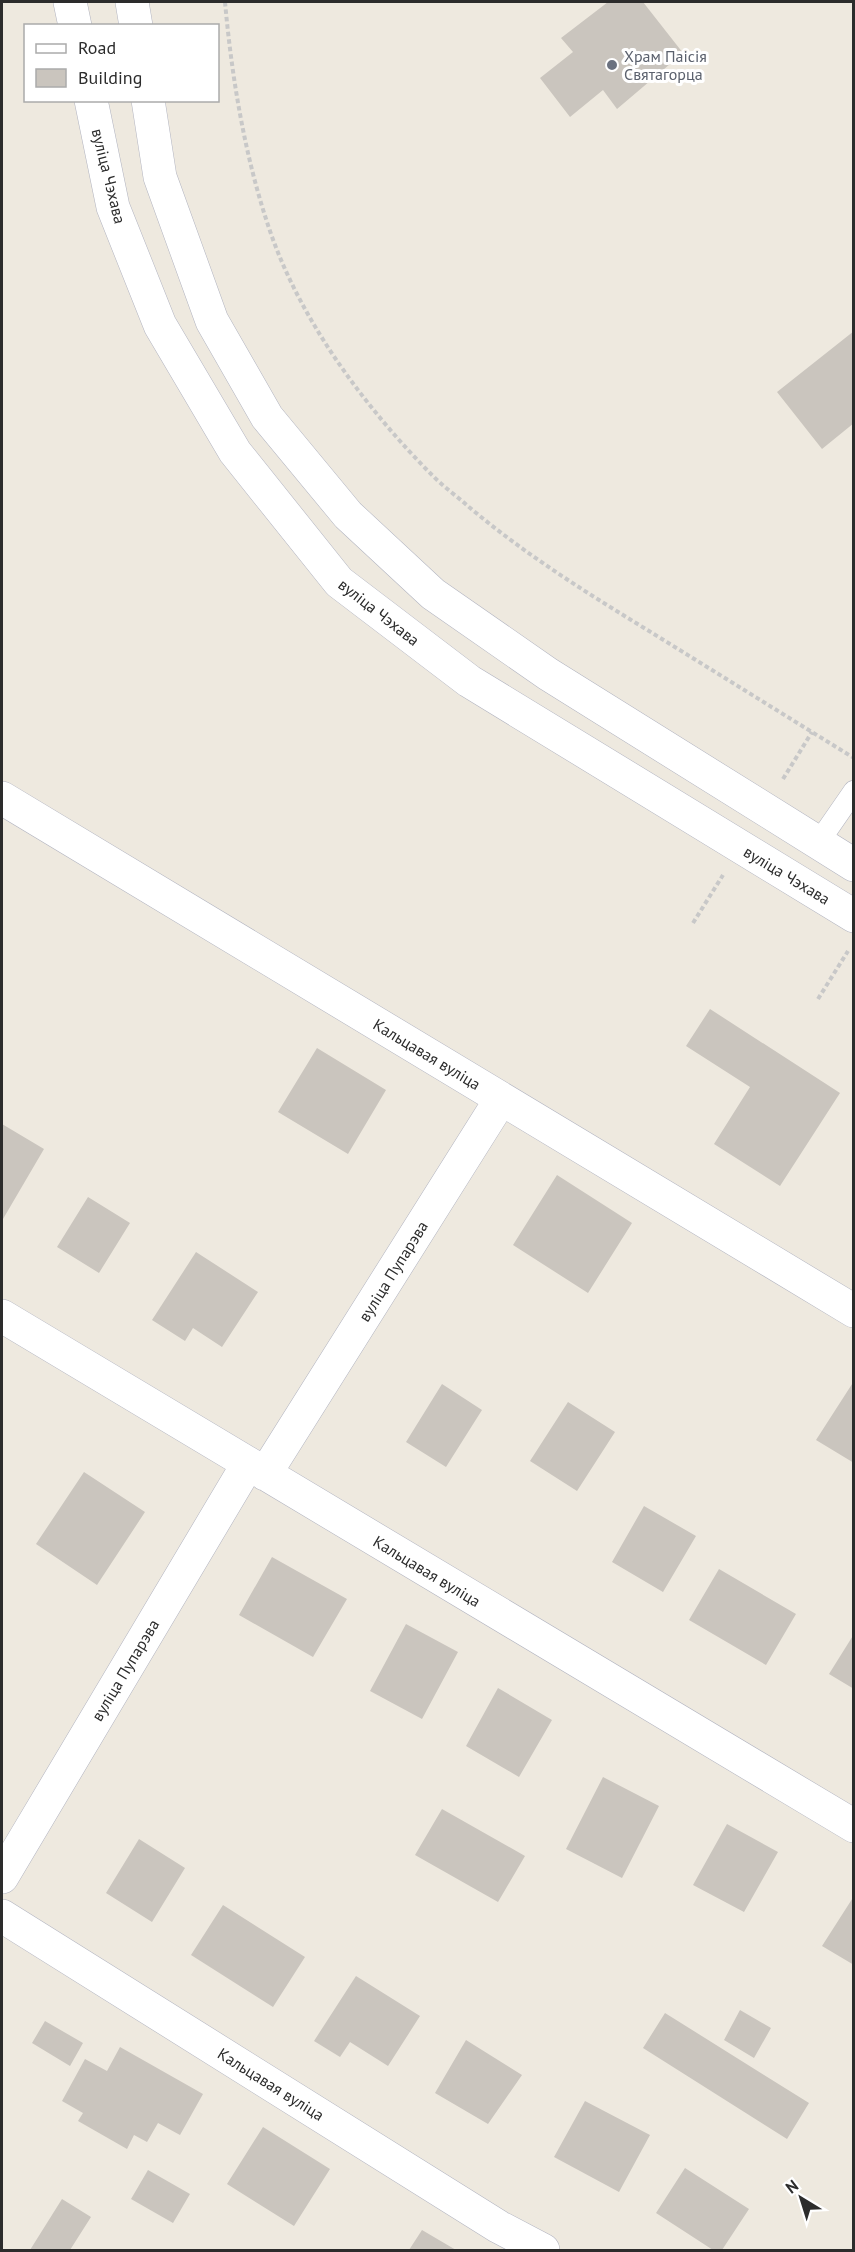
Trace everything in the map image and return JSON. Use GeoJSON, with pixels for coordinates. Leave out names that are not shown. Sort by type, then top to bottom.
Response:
{"type":"FeatureCollection","features":[{"type":"Feature","properties":{"kind":"street"},"geometry":{"type":"LineString","coordinates":[[70,2],[75,24]]}},
{"type":"Feature","properties":{"kind":"street"},"geometry":{"type":"LineString","coordinates":[[132,2],[135,24]]}},
{"type":"Feature","properties":{"kind":"street","name":"вуліца Чэхава"},"geometry":{"type":"LineString","coordinates":[[91,102],[113,207],[160,325],[235,452],[339,582],[468,681],[852,931]]}},
{"type":"Feature","properties":{"kind":"street"},"geometry":{"type":"LineString","coordinates":[[148,102],[160,177],[212,321],[267,417],[348,515],[433,594],[548,674],[854,865]]}},
{"type":"Feature","properties":{"kind":"street","name":"Кальцавая вуліца"},"geometry":{"type":"LineString","coordinates":[[2,798],[854,1311]]}},
{"type":"Feature","properties":{"kind":"street","name":"вуліца Пупарэва"},"geometry":{"type":"LineString","coordinates":[[2,1876],[256,1469],[501,1099]]}},
{"type":"Feature","properties":{"kind":"street","name":"Кальцавая вуліца"},"geometry":{"type":"LineString","coordinates":[[2,1316],[854,1826]]}},
{"type":"Feature","properties":{"kind":"street","name":"Кальцавая вуліца"},"geometry":{"type":"LineString","coordinates":[[2,1916],[479,2214],[543,2250]]}},
{"type":"Feature","properties":{"kind":"lane"},"geometry":{"type":"LineString","coordinates":[[818,843],[854,791]]}},
{"type":"Feature","properties":{"kind":"path"},"geometry":{"type":"LineString","coordinates":[[225,2],[228,36],[246,144],[270,232],[302,303],[339,364],[387,425],[434,478],[488,523],[547,566],[854,758]]}},
{"type":"Feature","properties":{"kind":"path"},"geometry":{"type":"LineString","coordinates":[[782,780],[812,732]]}},
{"type":"Feature","properties":{"kind":"path"},"geometry":{"type":"LineString","coordinates":[[693,923],[726,870]]}},
{"type":"Feature","properties":{"kind":"path"},"geometry":{"type":"LineString","coordinates":[[818,999],[852,931]]}},
{"type":"Feature","properties":{"kind":"building","name":"Храм Паісія Святагорца"},"geometry":{"type":"Polygon","coordinates":[[[608,2],[643,2],[683,53],[617,109],[603,90],[570,117],[540,78],[573,52],[561,38],[608,2]]]}},
{"type":"Feature","properties":{"kind":"building"},"geometry":{"type":"Polygon","coordinates":[[[854,331],[854,423],[822,449],[777,392],[854,331]]]}},
{"type":"Feature","properties":{"kind":"building"},"geometry":{"type":"Polygon","coordinates":[[[710,1009],[840,1093],[780,1186],[714,1144],[750,1087],[686,1046],[710,1009]]]}},
{"type":"Feature","properties":{"kind":"building"},"geometry":{"type":"Polygon","coordinates":[[[317,1048],[386,1090],[348,1154],[278,1112],[317,1048]]]}},
{"type":"Feature","properties":{"kind":"building"},"geometry":{"type":"Polygon","coordinates":[[[2,1124],[44,1149],[3,1219],[2,1218],[2,1124]]]}},
{"type":"Feature","properties":{"kind":"building"},"geometry":{"type":"Polygon","coordinates":[[[557,1175],[632,1223],[588,1293],[513,1245],[557,1175]]]}},
{"type":"Feature","properties":{"kind":"building"},"geometry":{"type":"Polygon","coordinates":[[[88,1197],[130,1223],[99,1273],[57,1247],[88,1197]]]}},
{"type":"Feature","properties":{"kind":"building"},"geometry":{"type":"Polygon","coordinates":[[[196,1252],[258,1292],[222,1347],[193,1328],[185,1341],[152,1320],[196,1252]]]}},
{"type":"Feature","properties":{"kind":"building"},"geometry":{"type":"Polygon","coordinates":[[[854,1381],[854,1463],[816,1440],[854,1381]]]}},
{"type":"Feature","properties":{"kind":"building"},"geometry":{"type":"Polygon","coordinates":[[[442,1384],[482,1410],[446,1467],[406,1442],[442,1384]]]}},
{"type":"Feature","properties":{"kind":"building"},"geometry":{"type":"Polygon","coordinates":[[[568,1402],[615,1432],[577,1491],[530,1461],[568,1402]]]}},
{"type":"Feature","properties":{"kind":"building"},"geometry":{"type":"Polygon","coordinates":[[[84,1472],[145,1512],[97,1585],[36,1544],[84,1472]]]}},
{"type":"Feature","properties":{"kind":"building"},"geometry":{"type":"Polygon","coordinates":[[[644,1506],[696,1536],[663,1592],[612,1562],[644,1506]]]}},
{"type":"Feature","properties":{"kind":"building"},"geometry":{"type":"Polygon","coordinates":[[[272,1557],[347,1599],[313,1657],[239,1615],[272,1557]]]}},
{"type":"Feature","properties":{"kind":"building"},"geometry":{"type":"Polygon","coordinates":[[[719,1569],[796,1614],[766,1665],[689,1620],[719,1569]]]}},
{"type":"Feature","properties":{"kind":"building"},"geometry":{"type":"Polygon","coordinates":[[[406,1624],[458,1652],[422,1719],[370,1691],[406,1624]]]}},
{"type":"Feature","properties":{"kind":"building"},"geometry":{"type":"Polygon","coordinates":[[[854,1634],[854,1689],[829,1674],[854,1634]]]}},
{"type":"Feature","properties":{"kind":"building"},"geometry":{"type":"Polygon","coordinates":[[[498,1688],[552,1720],[519,1777],[466,1746],[498,1688]]]}},
{"type":"Feature","properties":{"kind":"building"},"geometry":{"type":"Polygon","coordinates":[[[603,1777],[659,1806],[622,1878],[566,1849],[603,1777]]]}},
{"type":"Feature","properties":{"kind":"building"},"geometry":{"type":"Polygon","coordinates":[[[442,1809],[525,1856],[498,1902],[415,1855],[442,1809]]]}},
{"type":"Feature","properties":{"kind":"building"},"geometry":{"type":"Polygon","coordinates":[[[727,1824],[778,1852],[744,1912],[693,1885],[727,1824]]]}},
{"type":"Feature","properties":{"kind":"building"},"geometry":{"type":"Polygon","coordinates":[[[139,1839],[185,1868],[152,1922],[106,1893],[139,1839]]]}},
{"type":"Feature","properties":{"kind":"building"},"geometry":{"type":"Polygon","coordinates":[[[854,1896],[854,1965],[822,1946],[854,1896]]]}},
{"type":"Feature","properties":{"kind":"building"},"geometry":{"type":"Polygon","coordinates":[[[223,1905],[305,1957],[273,2007],[191,1955],[223,1905]]]}},
{"type":"Feature","properties":{"kind":"building"},"geometry":{"type":"Polygon","coordinates":[[[356,1976],[420,2016],[388,2066],[350,2042],[340,2057],[314,2041],[356,1976]]]}},
{"type":"Feature","properties":{"kind":"building"},"geometry":{"type":"Polygon","coordinates":[[[740,2010],[771,2028],[754,2058],[724,2040],[740,2010]]]}},
{"type":"Feature","properties":{"kind":"building"},"geometry":{"type":"Polygon","coordinates":[[[665,2013],[809,2103],[787,2139],[643,2048],[665,2013]]]}},
{"type":"Feature","properties":{"kind":"building"},"geometry":{"type":"Polygon","coordinates":[[[45,2021],[83,2043],[70,2066],[32,2043],[45,2021]]]}},
{"type":"Feature","properties":{"kind":"building"},"geometry":{"type":"Polygon","coordinates":[[[466,2040],[522,2075],[488,2124],[435,2093],[466,2040]]]}},
{"type":"Feature","properties":{"kind":"building"},"geometry":{"type":"Polygon","coordinates":[[[120,2047],[203,2094],[180,2135],[158,2123],[147,2142],[134,2135],[127,2149],[78,2121],[83,2113],[62,2101],[85,2059],[107,2071],[120,2047]]]}},
{"type":"Feature","properties":{"kind":"building"},"geometry":{"type":"Polygon","coordinates":[[[585,2101],[650,2135],[619,2192],[554,2157],[585,2101]]]}},
{"type":"Feature","properties":{"kind":"building"},"geometry":{"type":"Polygon","coordinates":[[[263,2127],[330,2169],[294,2226],[227,2184],[263,2127]]]}},
{"type":"Feature","properties":{"kind":"building"},"geometry":{"type":"Polygon","coordinates":[[[685,2168],[749,2209],[722,2250],[713,2250],[656,2213],[685,2168]]]}},
{"type":"Feature","properties":{"kind":"building"},"geometry":{"type":"Polygon","coordinates":[[[148,2170],[190,2194],[173,2223],[131,2199],[148,2170]]]}},
{"type":"Feature","properties":{"kind":"building"},"geometry":{"type":"Polygon","coordinates":[[[62,2199],[91,2217],[70,2250],[30,2250],[62,2199]]]}},
{"type":"Feature","properties":{"kind":"building"},"geometry":{"type":"Polygon","coordinates":[[[422,2230],[456,2250],[409,2250],[422,2230]]]}},
{"type":"Feature","properties":{"kind":"place","name":"Храм Паісія Святагорца"},"geometry":{"type":"Point","coordinates":[612,65]}}]}
